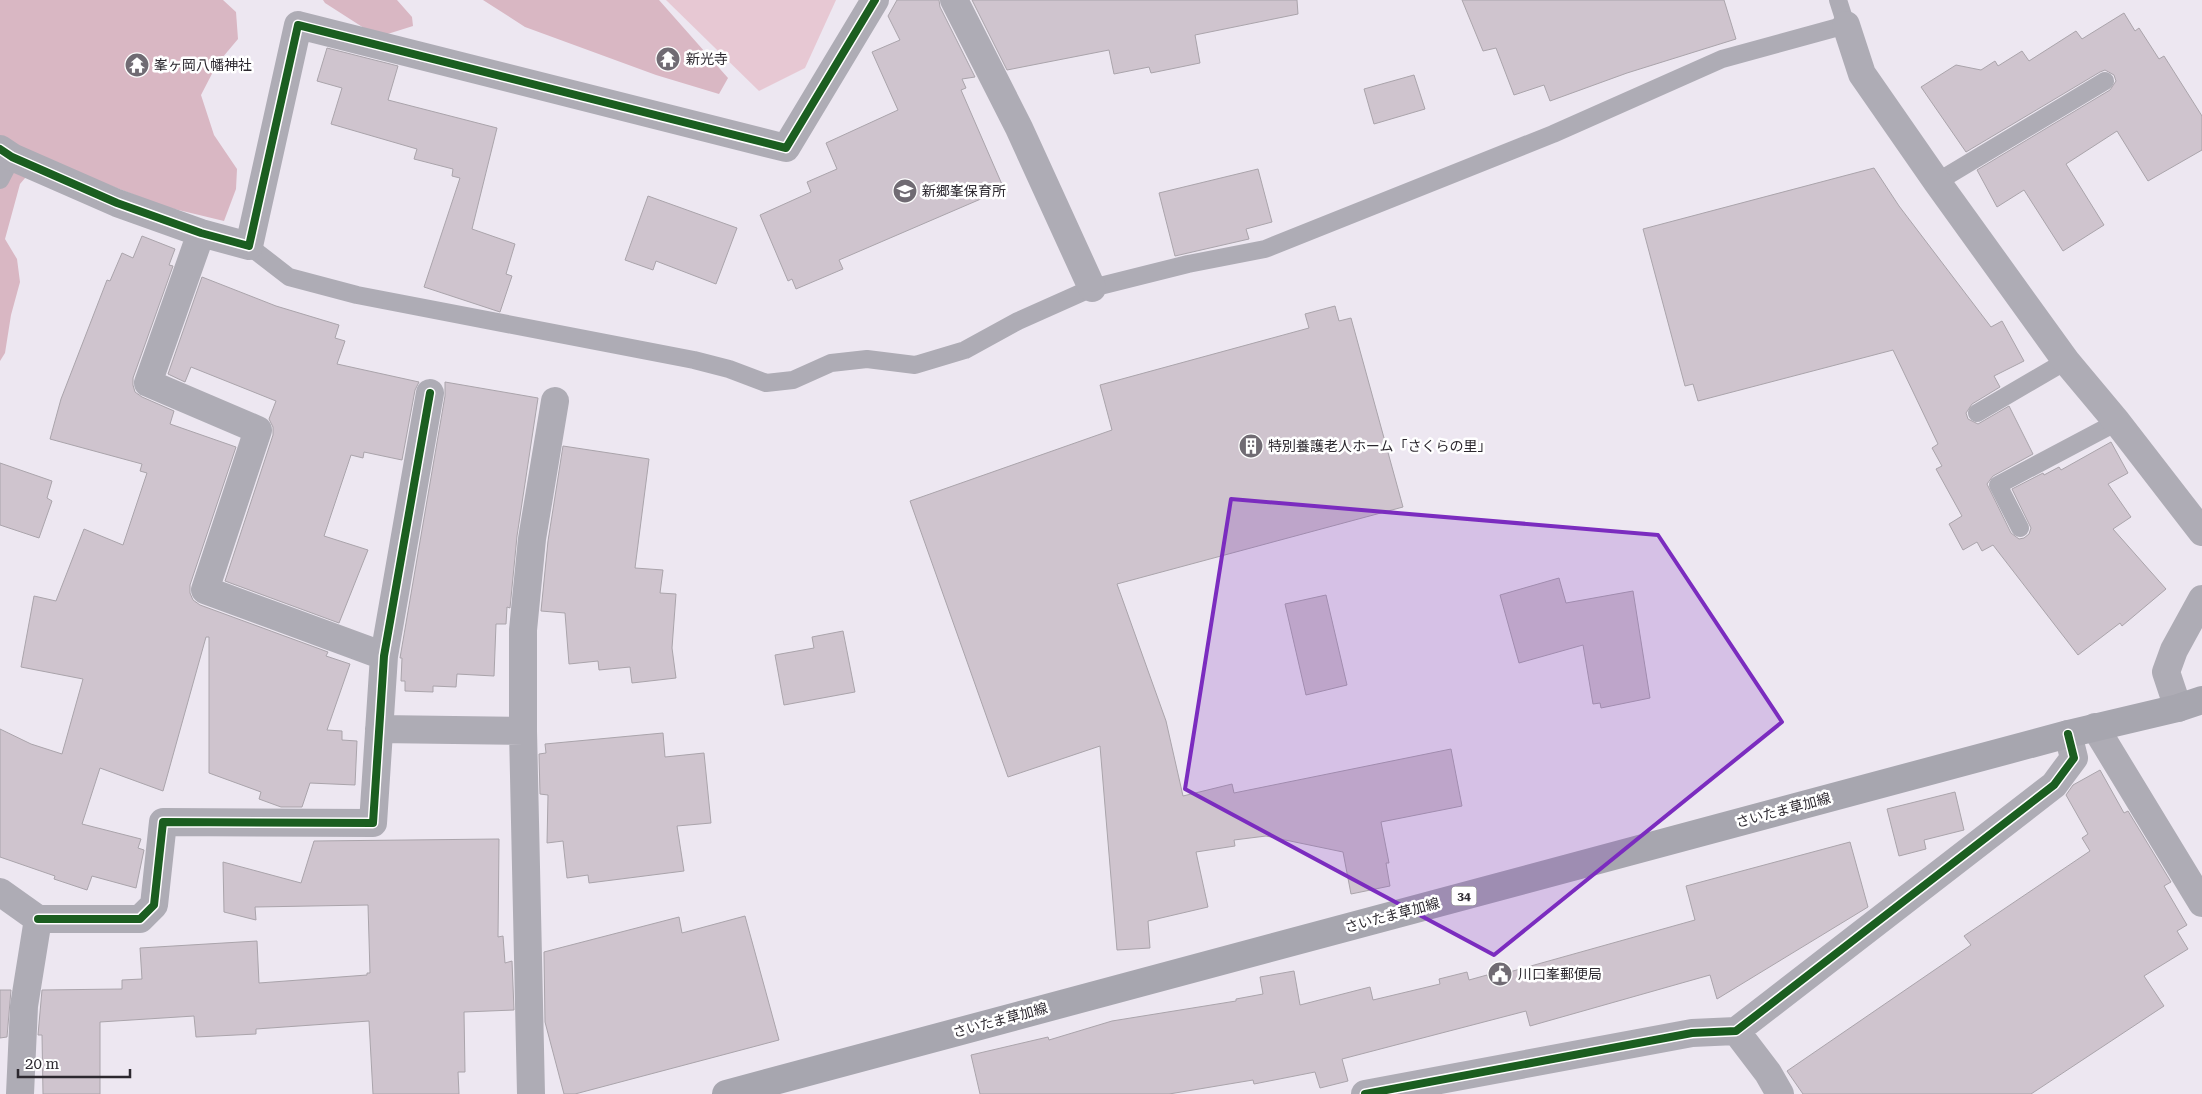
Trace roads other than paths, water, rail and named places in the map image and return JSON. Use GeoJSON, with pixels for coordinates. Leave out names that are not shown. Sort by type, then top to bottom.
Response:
{"type":"FeatureCollection","features":[{"type":"Feature","properties":{"kind":"main road","name":"さいたま草加線"},"geometry":{"type":"LineString","coordinates":[[726,1094],[2068,734],[2190,704]]}},
{"type":"Feature","properties":{"kind":"street"},"geometry":{"type":"LineString","coordinates":[[6,153],[117,203],[201,233],[249,246],[298,25],[786,148],[875,0]]}},
{"type":"Feature","properties":{"kind":"street"},"geometry":{"type":"LineString","coordinates":[[954,0],[1019,128],[1092,288]]}},
{"type":"Feature","properties":{"kind":"street"},"geometry":{"type":"LineString","coordinates":[[1842,12],[1862,74],[2066,361],[2117,422],[2202,532]]}},
{"type":"Feature","properties":{"kind":"street"},"geometry":{"type":"LineString","coordinates":[[201,233],[148,383],[258,430],[205,590],[384,656]]}},
{"type":"Feature","properties":{"kind":"street"},"geometry":{"type":"LineString","coordinates":[[0,892],[38,919],[140,919],[154,905],[163,822],[373,823],[384,656],[430,393]]}},
{"type":"Feature","properties":{"kind":"street"},"geometry":{"type":"LineString","coordinates":[[531,1094],[523,731],[523,630],[532,539],[555,401]]}},
{"type":"Feature","properties":{"kind":"street"},"geometry":{"type":"LineString","coordinates":[[2190,704],[2166,672],[2174,650],[2202,599]]}},
{"type":"Feature","properties":{"kind":"street"},"geometry":{"type":"LineString","coordinates":[[2096,727],[2202,903]]}},
{"type":"Feature","properties":{"kind":"street"},"geometry":{"type":"LineString","coordinates":[[379,729],[523,731]]}},
{"type":"Feature","properties":{"kind":"street"},"geometry":{"type":"LineString","coordinates":[[1365,1094],[1692,1033],[1736,1031],[2054,785],[2074,758],[2068,734]]}},
{"type":"Feature","properties":{"kind":"street"},"geometry":{"type":"LineString","coordinates":[[20,1094],[24,1006],[38,919]]}},
{"type":"Feature","properties":{"kind":"street"},"geometry":{"type":"LineString","coordinates":[[1736,1031],[1768,1072],[1780,1094]]}},
{"type":"Feature","properties":{"kind":"lane"},"geometry":{"type":"LineString","coordinates":[[249,246],[288,277],[366,296],[694,360],[729,369],[766,383],[793,380],[831,363],[867,359],[916,365],[965,350],[1018,321],[1092,288],[1188,264],[1264,249],[1507,153],[1722,59],[1842,12]]}},
{"type":"Feature","properties":{"kind":"lane"},"geometry":{"type":"LineString","coordinates":[[1937,182],[2106,81]]}},
{"type":"Feature","properties":{"kind":"lane"},"geometry":{"type":"LineString","coordinates":[[0,180],[6,153]]}},
{"type":"Feature","properties":{"kind":"lane"},"geometry":{"type":"LineString","coordinates":[[1977,413],[2066,361]]}},
{"type":"Feature","properties":{"kind":"lane"},"geometry":{"type":"LineString","coordinates":[[2020,528],[1998,485],[2117,422]]}},
{"type":"Feature","properties":{"kind":"place","name":"新光寺"},"geometry":{"type":"Point","coordinates":[668,59]}},
{"type":"Feature","properties":{"kind":"place","name":"峯ヶ岡八幡神社"},"geometry":{"type":"Point","coordinates":[137,65]}},
{"type":"Feature","properties":{"kind":"place","name":"新郷峯保育所"},"geometry":{"type":"Point","coordinates":[905,191]}},
{"type":"Feature","properties":{"kind":"place","name":"特別養護老人ホーム「さくらの里」"},"geometry":{"type":"Point","coordinates":[1251,446]}},
{"type":"Feature","properties":{"kind":"place","name":"川口峯郵便局"},"geometry":{"type":"Point","coordinates":[1500,974]}}]}
